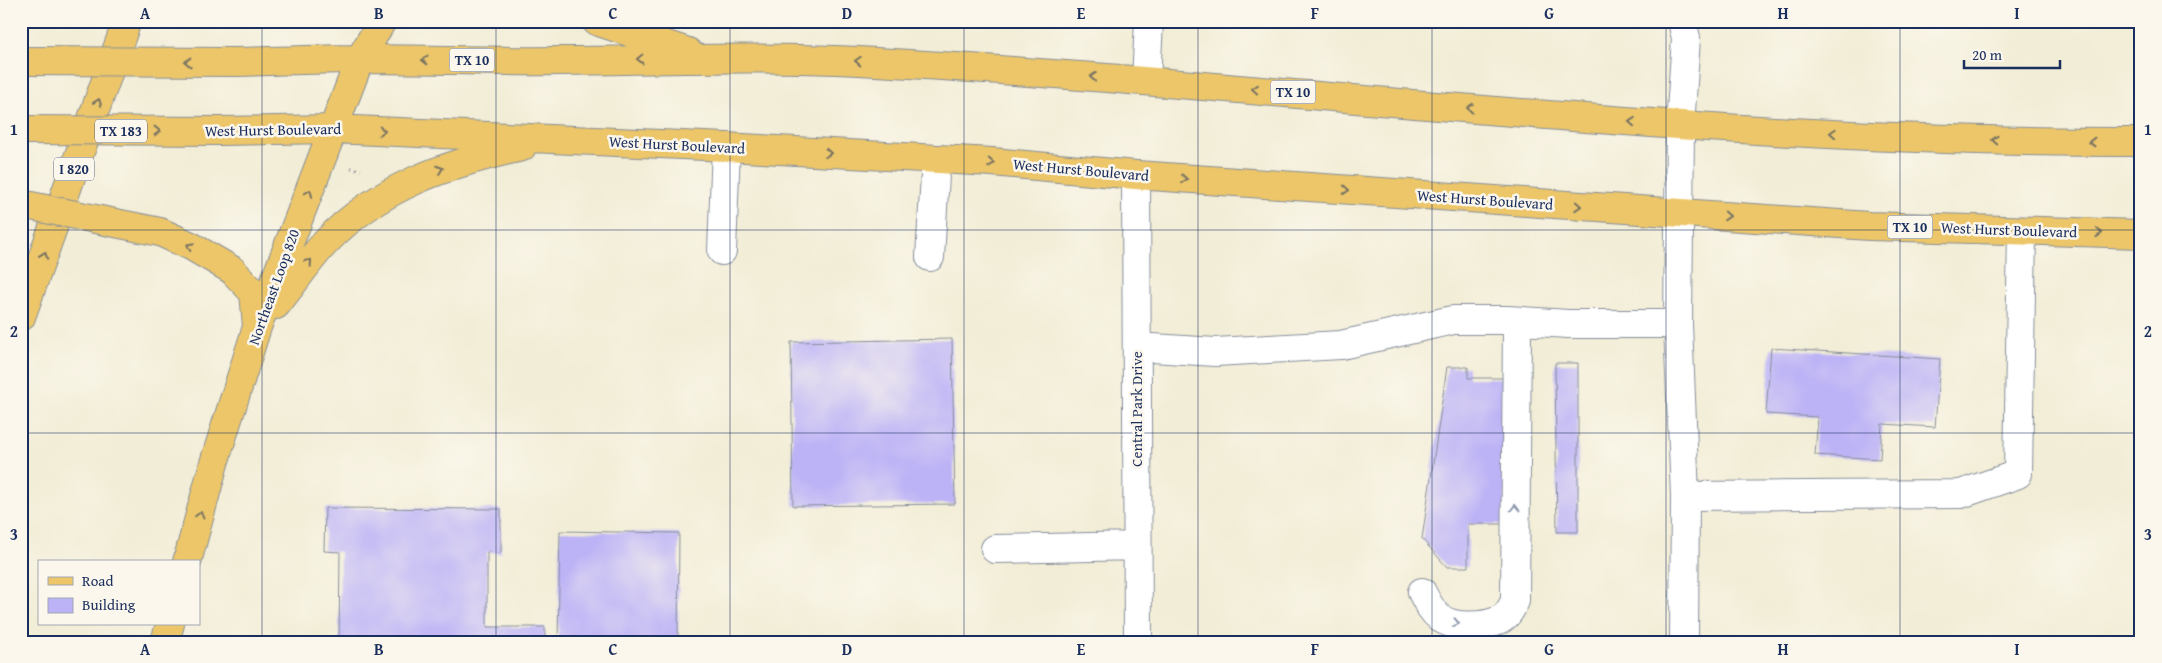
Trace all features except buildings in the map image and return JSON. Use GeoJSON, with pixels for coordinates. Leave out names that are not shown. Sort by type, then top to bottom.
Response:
{"type":"FeatureCollection","features":[{"type":"Feature","properties":{"kind":"main road","name":"I 820"},"geometry":{"type":"LineString","coordinates":[[21,317],[127,21]]}},
{"type":"Feature","properties":{"kind":"main road","name":"Northeast Loop 820"},"geometry":{"type":"LineString","coordinates":[[189,560],[214,463],[257,327],[360,59],[382,21]]}},
{"type":"Feature","properties":{"kind":"main road"},"geometry":{"type":"LineString","coordinates":[[596,21],[706,58]]}},
{"type":"Feature","properties":{"kind":"main road","name":"TX 10"},"geometry":{"type":"LineString","coordinates":[[21,61],[237,62],[360,59],[562,61],[706,58],[854,61],[1146,80],[1680,126],[2044,143],[2141,142]]}},
{"type":"Feature","properties":{"kind":"main road","name":"West Hurst Boulevard"},"geometry":{"type":"LineString","coordinates":[[21,130],[221,131],[333,129],[567,139],[936,159],[1136,175],[1869,226],[2141,234]]}},
{"type":"Feature","properties":{"kind":"main road"},"geometry":{"type":"LineString","coordinates":[[257,327],[327,241],[352,218],[377,200],[403,185],[459,162],[530,145],[567,139]]}},
{"type":"Feature","properties":{"kind":"main road"},"geometry":{"type":"LineString","coordinates":[[21,204],[160,232],[191,246],[232,270],[254,293],[257,327]]}},
{"type":"Feature","properties":{"kind":"main road"},"geometry":{"type":"LineString","coordinates":[[165,642],[169,626]]}},
{"type":"Feature","properties":{"kind":"street"},"geometry":{"type":"LineString","coordinates":[[1146,80],[1150,21]]}},
{"type":"Feature","properties":{"kind":"street"},"geometry":{"type":"LineString","coordinates":[[1682,21],[1686,38],[1680,126],[1678,324],[1685,496],[1684,642]]}},
{"type":"Feature","properties":{"kind":"street"},"geometry":{"type":"LineString","coordinates":[[722,251],[726,147]]}},
{"type":"Feature","properties":{"kind":"street"},"geometry":{"type":"LineString","coordinates":[[930,257],[936,159]]}},
{"type":"Feature","properties":{"kind":"street","name":"Central Park Drive"},"geometry":{"type":"LineString","coordinates":[[1136,175],[1138,642]]}},
{"type":"Feature","properties":{"kind":"street"},"geometry":{"type":"LineString","coordinates":[[1685,496],[1960,494],[2018,474],[2022,231]]}},
{"type":"Feature","properties":{"kind":"street"},"geometry":{"type":"LineString","coordinates":[[1136,347],[1215,352],[1275,350],[1340,344],[1453,320],[1568,324],[1678,324]]}},
{"type":"Feature","properties":{"kind":"street"},"geometry":{"type":"LineString","coordinates":[[1422,592],[1431,610],[1442,619],[1459,625],[1498,621],[1509,612],[1515,600],[1517,321]]}},
{"type":"Feature","properties":{"kind":"street"},"geometry":{"type":"LineString","coordinates":[[996,549],[1137,546]]}}]}
